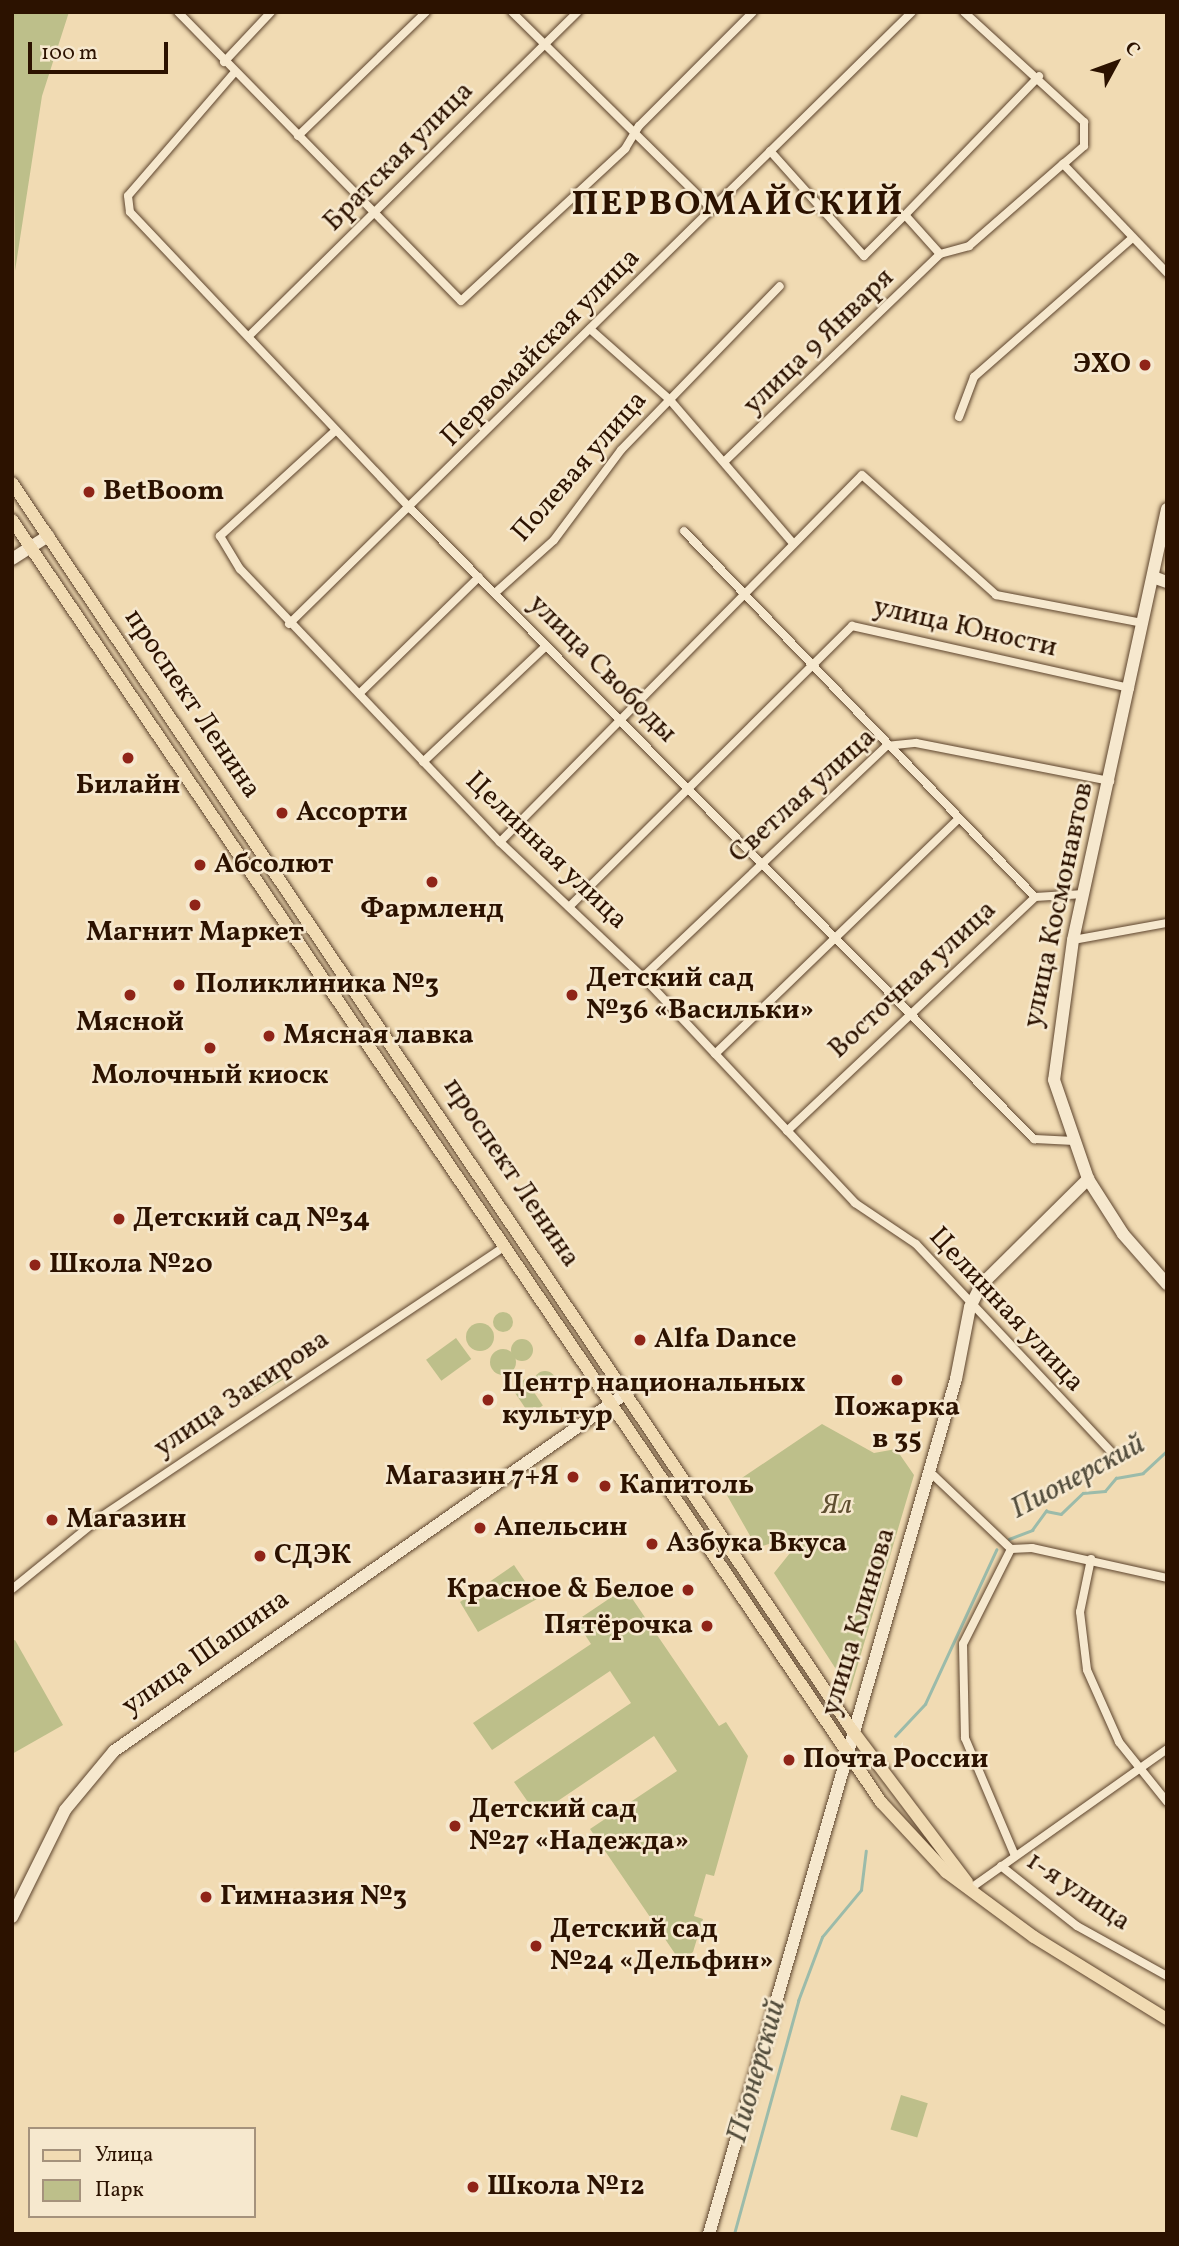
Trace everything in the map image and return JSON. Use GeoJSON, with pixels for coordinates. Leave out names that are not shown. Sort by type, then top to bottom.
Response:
{"type":"FeatureCollection","features":[{"type":"Feature","properties":{"kind":"main road","name":"проспект Ленина"},"geometry":{"type":"LineString","coordinates":[[12,483],[629,1391],[852,1730],[971,1888]]}},
{"type":"Feature","properties":{"kind":"main road","name":"проспект Ленина"},"geometry":{"type":"LineString","coordinates":[[12,520],[846,1755],[902,1828],[971,1888],[1034,1937],[1167,2019]]}},
{"type":"Feature","properties":{"kind":"main road"},"geometry":{"type":"LineString","coordinates":[[384,1069],[402,1057]]}},
{"type":"Feature","properties":{"kind":"street"},"geometry":{"type":"LineString","coordinates":[[178,12],[234,73],[376,212],[461,301],[633,138],[753,12]]}},
{"type":"Feature","properties":{"kind":"street"},"geometry":{"type":"LineString","coordinates":[[224,62],[271,12]]}},
{"type":"Feature","properties":{"kind":"street"},"geometry":{"type":"LineString","coordinates":[[298,136],[426,12]]}},
{"type":"Feature","properties":{"kind":"street"},"geometry":{"type":"LineString","coordinates":[[512,12],[633,138],[711,208]]}},
{"type":"Feature","properties":{"kind":"street","name":"Братская улица"},"geometry":{"type":"LineString","coordinates":[[251,334],[579,12]]}},
{"type":"Feature","properties":{"kind":"street","name":"Первомайская улица"},"geometry":{"type":"LineString","coordinates":[[289,624],[412,510],[711,208],[912,12]]}},
{"type":"Feature","properties":{"kind":"street"},"geometry":{"type":"LineString","coordinates":[[940,254],[905,215],[1039,76],[964,12]]}},
{"type":"Feature","properties":{"kind":"street","name":"улица Свободы"},"geometry":{"type":"LineString","coordinates":[[234,73],[128,196],[130,212],[251,334],[335,431],[545,647],[689,790],[764,859],[1034,1139],[1070,1141]]}},
{"type":"Feature","properties":{"kind":"street","name":"улица 9 Января"},"geometry":{"type":"LineString","coordinates":[[726,460],[940,254],[969,246],[1063,164],[1088,136],[1084,122],[1039,76]]}},
{"type":"Feature","properties":{"kind":"street","name":"улица 9 Января"},"geometry":{"type":"LineString","coordinates":[[770,151],[864,256],[905,215]]}},
{"type":"Feature","properties":{"kind":"street"},"geometry":{"type":"LineString","coordinates":[[1063,164],[1167,273]]}},
{"type":"Feature","properties":{"kind":"street"},"geometry":{"type":"LineString","coordinates":[[959,416],[974,377],[1132,238]]}},
{"type":"Feature","properties":{"kind":"street","name":"Полевая улица"},"geometry":{"type":"LineString","coordinates":[[495,593],[554,540],[621,450],[780,286]]}},
{"type":"Feature","properties":{"kind":"street"},"geometry":{"type":"LineString","coordinates":[[590,329],[669,399],[726,460],[792,542]]}},
{"type":"Feature","properties":{"kind":"street","name":"Целинная улица"},"geometry":{"type":"LineString","coordinates":[[335,431],[220,536],[289,624],[360,693],[500,842],[643,977],[855,1203],[916,1244],[970,1307],[1116,1457]]}},
{"type":"Feature","properties":{"kind":"street"},"geometry":{"type":"LineString","coordinates":[[500,842],[741,591],[862,475],[996,595],[1143,622]]}},
{"type":"Feature","properties":{"kind":"street","name":"улица Космонавтов"},"geometry":{"type":"LineString","coordinates":[[1167,509],[1110,781],[1073,940],[1054,1080],[1070,1141],[1088,1179],[1123,1234],[1167,1284]]}},
{"type":"Feature","properties":{"kind":"street"},"geometry":{"type":"LineString","coordinates":[[684,531],[957,820],[1035,897]]}},
{"type":"Feature","properties":{"kind":"street"},"geometry":{"type":"LineString","coordinates":[[12,559],[48,536]]}},
{"type":"Feature","properties":{"kind":"street"},"geometry":{"type":"LineString","coordinates":[[360,693],[479,577]]}},
{"type":"Feature","properties":{"kind":"street"},"geometry":{"type":"LineString","coordinates":[[1153,578],[1167,582]]}},
{"type":"Feature","properties":{"kind":"street","name":"улица Юности"},"geometry":{"type":"LineString","coordinates":[[569,907],[814,669],[852,626],[1130,688]]}},
{"type":"Feature","properties":{"kind":"street"},"geometry":{"type":"LineString","coordinates":[[424,762],[545,647]]}},
{"type":"Feature","properties":{"kind":"street","name":"Светлая улица"},"geometry":{"type":"LineString","coordinates":[[643,977],[764,859],[887,746],[916,744],[1110,781]]}},
{"type":"Feature","properties":{"kind":"street"},"geometry":{"type":"LineString","coordinates":[[715,1054],[957,820]]}},
{"type":"Feature","properties":{"kind":"street","name":"Восточная улица"},"geometry":{"type":"LineString","coordinates":[[787,1132],[1035,897],[1084,894]]}},
{"type":"Feature","properties":{"kind":"street"},"geometry":{"type":"LineString","coordinates":[[1073,940],[1167,923]]}},
{"type":"Feature","properties":{"kind":"street","name":"улица Клинова"},"geometry":{"type":"LineString","coordinates":[[709,2234],[852,1730],[929,1472],[970,1307],[981,1285],[1088,1179]]}},
{"type":"Feature","properties":{"kind":"street","name":"улица Закирова"},"geometry":{"type":"LineString","coordinates":[[12,1589],[114,1508],[504,1247]]}},
{"type":"Feature","properties":{"kind":"street","name":"улица Шашина"},"geometry":{"type":"LineString","coordinates":[[12,1917],[65,1810],[114,1751],[629,1391]]}},
{"type":"Feature","properties":{"kind":"street"},"geometry":{"type":"LineString","coordinates":[[929,1472],[1011,1549],[1091,1559],[1167,1578]]}},
{"type":"Feature","properties":{"kind":"street","name":"1-я улица"},"geometry":{"type":"LineString","coordinates":[[1011,1549],[963,1644],[965,1738],[1015,1856]]}},
{"type":"Feature","properties":{"kind":"street"},"geometry":{"type":"LineString","coordinates":[[1091,1559],[1080,1612],[1081,1645],[1101,1710],[1139,1770],[1167,1802]]}},
{"type":"Feature","properties":{"kind":"street"},"geometry":{"type":"LineString","coordinates":[[971,1888],[1167,1749]]}},
{"type":"Feature","properties":{"kind":"street","name":"1-я улица"},"geometry":{"type":"LineString","coordinates":[[1001,1866],[1077,1926],[1167,1976]]}},
{"type":"Feature","properties":{"kind":"green space"},"geometry":{"type":"Polygon","coordinates":[[[12,12],[69,12],[42,96],[15,271],[12,12]]]}},
{"type":"Feature","properties":{"kind":"green space"},"geometry":{"type":"Polygon","coordinates":[[[503,1312],[510,1315],[513,1322],[510,1329],[503,1332],[496,1329],[493,1322],[496,1315],[503,1312]]]}},
{"type":"Feature","properties":{"kind":"green space"},"geometry":{"type":"Polygon","coordinates":[[[480,1323],[490,1327],[494,1337],[490,1347],[480,1351],[470,1347],[466,1337],[470,1327],[480,1323]]]}},
{"type":"Feature","properties":{"kind":"green space"},"geometry":{"type":"Polygon","coordinates":[[[456,1338],[471,1359],[441,1381],[426,1360],[456,1338]]]}},
{"type":"Feature","properties":{"kind":"green space"},"geometry":{"type":"Polygon","coordinates":[[[522,1339],[530,1342],[533,1350],[530,1358],[522,1361],[514,1358],[511,1350],[514,1342],[522,1339]]]}},
{"type":"Feature","properties":{"kind":"green space"},"geometry":{"type":"Polygon","coordinates":[[[503,1349],[512,1353],[516,1362],[512,1371],[503,1375],[494,1371],[490,1362],[494,1353],[503,1349]]]}},
{"type":"Feature","properties":{"kind":"green space"},"geometry":{"type":"Polygon","coordinates":[[[273,1364],[284,1379],[253,1398],[246,1383],[273,1364]]]}},
{"type":"Feature","properties":{"kind":"green space"},"geometry":{"type":"Polygon","coordinates":[[[545,1371],[553,1374],[556,1382],[553,1390],[545,1393],[537,1390],[534,1382],[537,1374],[545,1371]]]}},
{"type":"Feature","properties":{"kind":"green space"},"geometry":{"type":"Polygon","coordinates":[[[525,1379],[543,1406],[530,1414],[512,1388],[525,1379]]]}},
{"type":"Feature","properties":{"kind":"green space","name":"Ял"},"geometry":{"type":"Polygon","coordinates":[[[822,1424],[874,1453],[896,1449],[914,1475],[850,1691],[774,1573],[790,1553],[781,1540],[757,1548],[724,1490],[822,1424]]]}},
{"type":"Feature","properties":{"kind":"green space"},"geometry":{"type":"Polygon","coordinates":[[[514,1565],[537,1599],[478,1632],[460,1602],[514,1565]]]}},
{"type":"Feature","properties":{"kind":"green space"},"geometry":{"type":"Polygon","coordinates":[[[625,1588],[719,1726],[726,1722],[748,1756],[714,1876],[706,1874],[694,1916],[703,1919],[693,1952],[680,1961],[590,1829],[677,1771],[654,1736],[537,1815],[514,1782],[631,1703],[610,1671],[492,1750],[473,1723],[591,1644],[576,1621],[625,1588]]]}},
{"type":"Feature","properties":{"kind":"green space"},"geometry":{"type":"Polygon","coordinates":[[[15,1640],[63,1725],[12,1754],[12,1641],[15,1640]]]}},
{"type":"Feature","properties":{"kind":"green space"},"geometry":{"type":"Polygon","coordinates":[[[901,2095],[928,2103],[917,2138],[890,2129],[901,2095]]]}},
{"type":"Feature","properties":{"kind":"waterway","name":"Пионерский"},"geometry":{"type":"LineString","coordinates":[[1009,1539],[1032,1530],[1046,1511],[1061,1514],[1083,1493],[1105,1491],[1116,1478],[1143,1473],[1167,1451]]}},
{"type":"Feature","properties":{"kind":"waterway","name":"Пионерский"},"geometry":{"type":"LineString","coordinates":[[895,1736],[925,1704],[996,1550]]}},
{"type":"Feature","properties":{"kind":"waterway","name":"Пионерский"},"geometry":{"type":"LineString","coordinates":[[734,2234],[798,2001],[822,1937],[861,1890],[866,1851]]}},
{"type":"Feature","properties":{"kind":"place","name":"ЭХО"},"geometry":{"type":"Point","coordinates":[1145,365]}},
{"type":"Feature","properties":{"kind":"place","name":"BetBoom"},"geometry":{"type":"Point","coordinates":[89,492]}},
{"type":"Feature","properties":{"kind":"place","name":"Билайн"},"geometry":{"type":"Point","coordinates":[128,758]}},
{"type":"Feature","properties":{"kind":"place","name":"Ассорти"},"geometry":{"type":"Point","coordinates":[282,813]}},
{"type":"Feature","properties":{"kind":"place","name":"Абсолют"},"geometry":{"type":"Point","coordinates":[200,865]}},
{"type":"Feature","properties":{"kind":"place","name":"Фармленд"},"geometry":{"type":"Point","coordinates":[432,882]}},
{"type":"Feature","properties":{"kind":"place","name":"Магнит Маркет"},"geometry":{"type":"Point","coordinates":[195,905]}},
{"type":"Feature","properties":{"kind":"place","name":"Поликлиника №3"},"geometry":{"type":"Point","coordinates":[179,985]}},
{"type":"Feature","properties":{"kind":"place","name":"Мясной"},"geometry":{"type":"Point","coordinates":[130,995]}},
{"type":"Feature","properties":{"kind":"place","name":"Детский сад №36 «Васильки»"},"geometry":{"type":"Point","coordinates":[572,995]}},
{"type":"Feature","properties":{"kind":"place","name":"Мясная лавка"},"geometry":{"type":"Point","coordinates":[269,1036]}},
{"type":"Feature","properties":{"kind":"place","name":"Молочный киоск"},"geometry":{"type":"Point","coordinates":[210,1048]}},
{"type":"Feature","properties":{"kind":"place","name":"Детский сад №34"},"geometry":{"type":"Point","coordinates":[119,1219]}},
{"type":"Feature","properties":{"kind":"place","name":"Школа №20"},"geometry":{"type":"Point","coordinates":[35,1265]}},
{"type":"Feature","properties":{"kind":"place","name":"Alfa Dance"},"geometry":{"type":"Point","coordinates":[640,1340]}},
{"type":"Feature","properties":{"kind":"place","name":"Пожарка в 35"},"geometry":{"type":"Point","coordinates":[897,1380]}},
{"type":"Feature","properties":{"kind":"place","name":"Центр национальных культур"},"geometry":{"type":"Point","coordinates":[488,1400]}},
{"type":"Feature","properties":{"kind":"place","name":"Магазин 7+Я"},"geometry":{"type":"Point","coordinates":[573,1477]}},
{"type":"Feature","properties":{"kind":"place","name":"Капитоль"},"geometry":{"type":"Point","coordinates":[605,1486]}},
{"type":"Feature","properties":{"kind":"place","name":"Магазин"},"geometry":{"type":"Point","coordinates":[52,1520]}},
{"type":"Feature","properties":{"kind":"place","name":"Апельсин"},"geometry":{"type":"Point","coordinates":[480,1528]}},
{"type":"Feature","properties":{"kind":"place","name":"Азбука Вкуса"},"geometry":{"type":"Point","coordinates":[652,1544]}},
{"type":"Feature","properties":{"kind":"place","name":"СДЭК"},"geometry":{"type":"Point","coordinates":[260,1556]}},
{"type":"Feature","properties":{"kind":"place","name":"Красное & Белое"},"geometry":{"type":"Point","coordinates":[688,1590]}},
{"type":"Feature","properties":{"kind":"place","name":"Пятёрочка"},"geometry":{"type":"Point","coordinates":[707,1626]}},
{"type":"Feature","properties":{"kind":"place","name":"Почта России"},"geometry":{"type":"Point","coordinates":[789,1760]}},
{"type":"Feature","properties":{"kind":"place","name":"Детский сад №27 «Надежда»"},"geometry":{"type":"Point","coordinates":[455,1826]}},
{"type":"Feature","properties":{"kind":"place","name":"Гимназия №3"},"geometry":{"type":"Point","coordinates":[206,1897]}},
{"type":"Feature","properties":{"kind":"place","name":"Детский сад №24 «Дельфин»"},"geometry":{"type":"Point","coordinates":[536,1946]}},
{"type":"Feature","properties":{"kind":"place","name":"Школа №12"},"geometry":{"type":"Point","coordinates":[473,2187]}},
{"type":"Feature","properties":{"kind":"district","name":"ПЕРВОМАЙСКИЙ"},"geometry":{"type":"Point","coordinates":[738,205]}}]}
